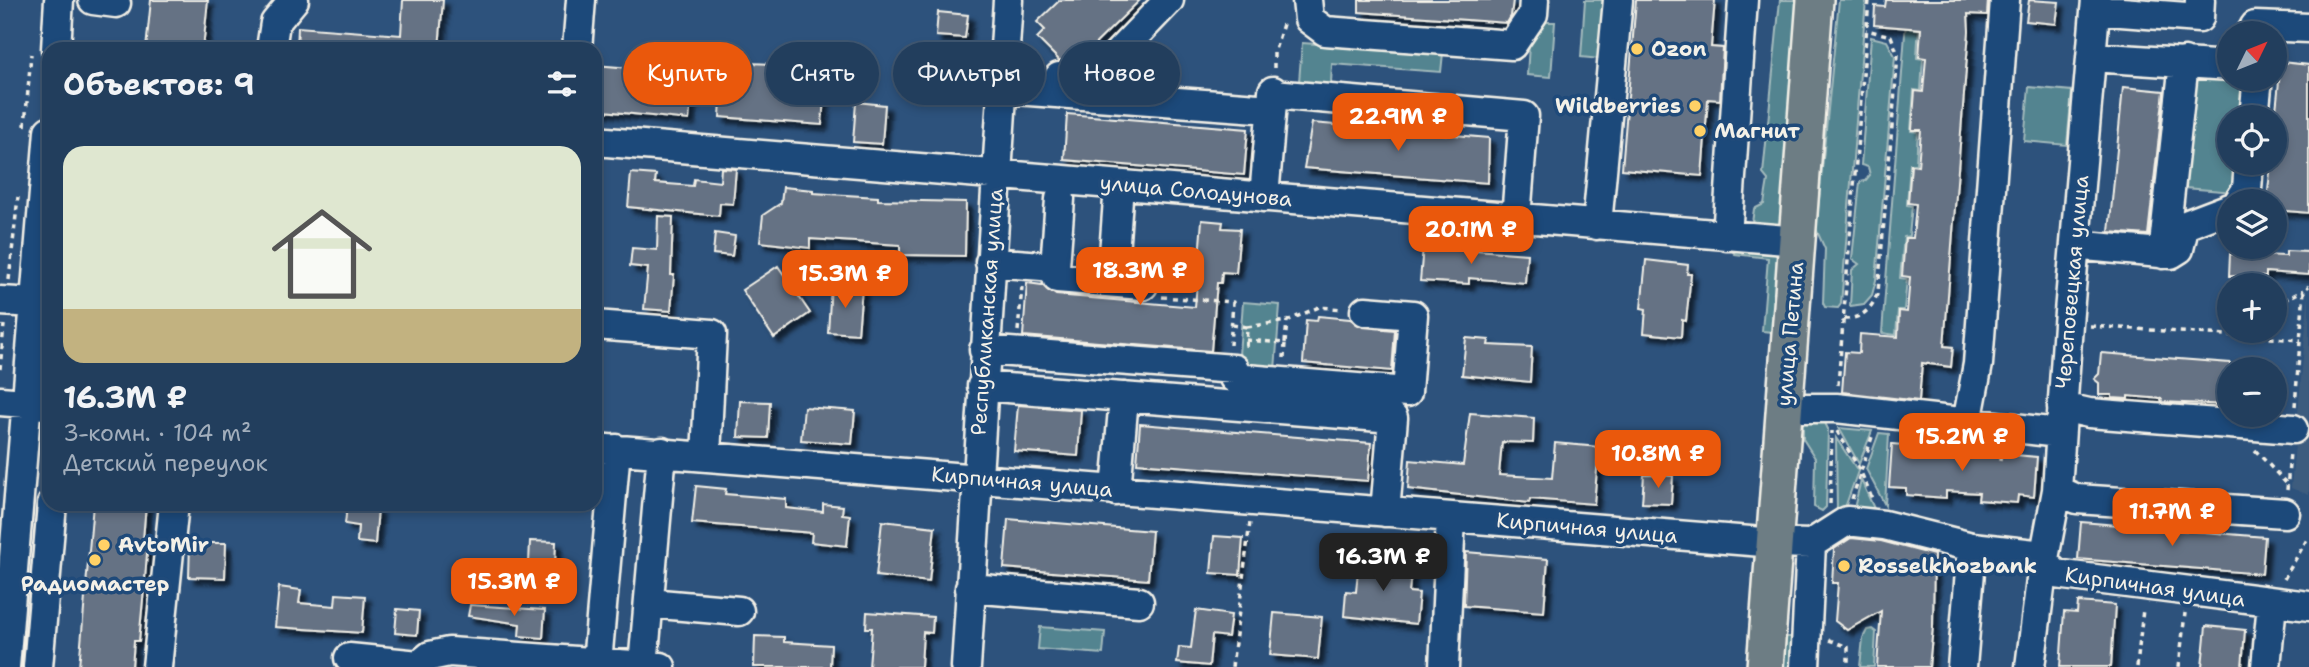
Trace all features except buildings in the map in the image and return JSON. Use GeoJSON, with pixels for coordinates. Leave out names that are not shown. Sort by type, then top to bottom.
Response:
{"type":"FeatureCollection","features":[{"type":"Feature","properties":{"kind":"main road","name":"улица Петина"},"geometry":{"type":"LineString","coordinates":[[1765,667],[1815,0]]}},
{"type":"Feature","properties":{"kind":"street"},"geometry":{"type":"LineString","coordinates":[[56,42],[60,0]]}},
{"type":"Feature","properties":{"kind":"street"},"geometry":{"type":"LineString","coordinates":[[272,42],[275,23],[294,0]]}},
{"type":"Feature","properties":{"kind":"street"},"geometry":{"type":"LineString","coordinates":[[578,42],[581,0]]}},
{"type":"Feature","properties":{"kind":"street","name":"Республиканская улица"},"geometry":{"type":"LineString","coordinates":[[1005,42],[1008,0]]}},
{"type":"Feature","properties":{"kind":"street"},"geometry":{"type":"LineString","coordinates":[[1045,80],[1093,79],[1169,0]]}},
{"type":"Feature","properties":{"kind":"street"},"geometry":{"type":"LineString","coordinates":[[1296,8],[1325,31],[1512,45],[1534,14],[1534,0]]}},
{"type":"Feature","properties":{"kind":"street"},"geometry":{"type":"LineString","coordinates":[[1597,225],[1618,0]]}},
{"type":"Feature","properties":{"kind":"street"},"geometry":{"type":"LineString","coordinates":[[1727,236],[1743,0]]}},
{"type":"Feature","properties":{"kind":"street"},"geometry":{"type":"LineString","coordinates":[[1967,423],[1978,364],[2005,0]]}},
{"type":"Feature","properties":{"kind":"street"},"geometry":{"type":"LineString","coordinates":[[2095,5],[2199,18],[2200,0]]}},
{"type":"Feature","properties":{"kind":"street","name":"Череповецкая улица"},"geometry":{"type":"LineString","coordinates":[[2030,667],[2043,564],[2057,490],[2095,5]]}},
{"type":"Feature","properties":{"kind":"street"},"geometry":{"type":"LineString","coordinates":[[2287,27],[2309,27]]}},
{"type":"Feature","properties":{"kind":"street"},"geometry":{"type":"LineString","coordinates":[[2091,57],[2217,65]]}},
{"type":"Feature","properties":{"kind":"street"},"geometry":{"type":"LineString","coordinates":[[2163,254],[2185,62]]}},
{"type":"Feature","properties":{"kind":"street"},"geometry":{"type":"LineString","coordinates":[[1045,83],[1272,95],[1524,116],[1516,218]]}},
{"type":"Feature","properties":{"kind":"street"},"geometry":{"type":"LineString","coordinates":[[1264,197],[1272,95]]}},
{"type":"Feature","properties":{"kind":"street","name":"Республиканская улица"},"geometry":{"type":"LineString","coordinates":[[966,667],[1001,105]]}},
{"type":"Feature","properties":{"kind":"street","name":"улица Солодунова"},"geometry":{"type":"LineString","coordinates":[[602,142],[1798,241]]}},
{"type":"Feature","properties":{"kind":"street"},"geometry":{"type":"LineString","coordinates":[[1112,282],[1119,185]]}},
{"type":"Feature","properties":{"kind":"street"},"geometry":{"type":"LineString","coordinates":[[1060,199],[1055,267],[1057,278],[1143,285]]}},
{"type":"Feature","properties":{"kind":"street"},"geometry":{"type":"LineString","coordinates":[[2075,245],[2171,254],[2179,249],[2184,228],[2188,224],[2217,213]]}},
{"type":"Feature","properties":{"kind":"street"},"geometry":{"type":"LineString","coordinates":[[5,667],[42,224]]}},
{"type":"Feature","properties":{"kind":"street"},"geometry":{"type":"LineString","coordinates":[[990,262],[1055,267]]}},
{"type":"Feature","properties":{"kind":"street"},"geometry":{"type":"LineString","coordinates":[[0,301],[36,303]]}},
{"type":"Feature","properties":{"kind":"street"},"geometry":{"type":"LineString","coordinates":[[1365,311],[1413,315],[1407,392],[1394,405],[1385,512]]}},
{"type":"Feature","properties":{"kind":"street"},"geometry":{"type":"LineString","coordinates":[[602,326],[712,334],[706,456]]}},
{"type":"Feature","properties":{"kind":"street"},"geometry":{"type":"LineString","coordinates":[[984,350],[1234,369],[1234,378],[1394,405]]}},
{"type":"Feature","properties":{"kind":"street"},"geometry":{"type":"LineString","coordinates":[[982,386],[1124,397],[1394,405]]}},
{"type":"Feature","properties":{"kind":"street"},"geometry":{"type":"LineString","coordinates":[[1116,491],[1124,397]]}},
{"type":"Feature","properties":{"kind":"street"},"geometry":{"type":"LineString","coordinates":[[1784,408],[1834,415],[1967,423],[2061,420],[2089,413],[2217,423]]}},
{"type":"Feature","properties":{"kind":"street"},"geometry":{"type":"LineString","coordinates":[[2267,427],[2292,429]]}},
{"type":"Feature","properties":{"kind":"street"},"geometry":{"type":"LineString","coordinates":[[597,663],[606,448]]}},
{"type":"Feature","properties":{"kind":"street","name":"Кирпичная улица"},"geometry":{"type":"LineString","coordinates":[[606,448],[881,468],[976,480],[1252,502],[1811,544]]}},
{"type":"Feature","properties":{"kind":"street"},"geometry":{"type":"LineString","coordinates":[[349,658],[419,666],[430,656],[449,652],[652,666],[649,603],[662,452]]}},
{"type":"Feature","properties":{"kind":"street"},"geometry":{"type":"LineString","coordinates":[[2057,490],[2119,514],[2229,522],[2285,513]]}},
{"type":"Feature","properties":{"kind":"street"},"geometry":{"type":"LineString","coordinates":[[38,667],[51,511]]}},
{"type":"Feature","properties":{"kind":"street"},"geometry":{"type":"LineString","coordinates":[[157,667],[173,511]]}},
{"type":"Feature","properties":{"kind":"street"},"geometry":{"type":"LineString","coordinates":[[1444,667],[1451,517]]}},
{"type":"Feature","properties":{"kind":"street"},"geometry":{"type":"LineString","coordinates":[[1805,667],[1811,544],[1847,522]]}},
{"type":"Feature","properties":{"kind":"street","name":"Кирпичная улица"},"geometry":{"type":"LineString","coordinates":[[1847,522],[1884,525],[1972,547],[2035,554],[2056,574],[2309,606]]}},
{"type":"Feature","properties":{"kind":"street"},"geometry":{"type":"LineString","coordinates":[[1962,667],[1972,547]]}},
{"type":"Feature","properties":{"kind":"street"},"geometry":{"type":"LineString","coordinates":[[970,588],[1139,602]]}},
{"type":"Feature","properties":{"kind":"street"},"geometry":{"type":"LineString","coordinates":[[649,603],[739,611]]}},
{"type":"Feature","properties":{"kind":"street"},"geometry":{"type":"LineString","coordinates":[[2266,667],[2272,603]]}},
{"type":"Feature","properties":{"kind":"path"},"geometry":{"type":"LineString","coordinates":[[1869,0],[1834,415],[1884,525]]}},
{"type":"Feature","properties":{"kind":"path"},"geometry":{"type":"LineString","coordinates":[[1272,95],[1274,54],[1296,8]]}},
{"type":"Feature","properties":{"kind":"path"},"geometry":{"type":"LineString","coordinates":[[1844,319],[1855,319],[1866,312],[1878,292],[1898,55],[1891,36],[1866,30]]}},
{"type":"Feature","properties":{"kind":"path"},"geometry":{"type":"LineString","coordinates":[[1017,352],[1024,265]]}},
{"type":"Feature","properties":{"kind":"path"},"geometry":{"type":"LineString","coordinates":[[1143,285],[1142,295],[1233,302],[1228,369]]}},
{"type":"Feature","properties":{"kind":"path"},"geometry":{"type":"LineString","coordinates":[[2287,299],[2304,290]]}},
{"type":"Feature","properties":{"kind":"path"},"geometry":{"type":"LineString","coordinates":[[1247,327],[1287,321],[1319,307],[1365,311]]}},
{"type":"Feature","properties":{"kind":"path"},"geometry":{"type":"LineString","coordinates":[[1283,368],[1287,321]]}},
{"type":"Feature","properties":{"kind":"path"},"geometry":{"type":"LineString","coordinates":[[2068,324],[2217,335]]}},
{"type":"Feature","properties":{"kind":"path"},"geometry":{"type":"LineString","coordinates":[[2287,339],[2301,340]]}},
{"type":"Feature","properties":{"kind":"path"},"geometry":{"type":"LineString","coordinates":[[1246,340],[1285,343]]}},
{"type":"Feature","properties":{"kind":"path"},"geometry":{"type":"LineString","coordinates":[[1847,522],[1860,470],[1876,426]]}},
{"type":"Feature","properties":{"kind":"path"},"geometry":{"type":"LineString","coordinates":[[2233,427],[2287,484]]}},
{"type":"Feature","properties":{"kind":"path"},"geometry":{"type":"LineString","coordinates":[[1232,667],[1252,502]]}},
{"type":"Feature","properties":{"kind":"path"},"geometry":{"type":"LineString","coordinates":[[2272,603],[2309,536]]}},
{"type":"Feature","properties":{"kind":"path"},"geometry":{"type":"LineString","coordinates":[[2137,667],[2143,603]]}},
{"type":"Feature","properties":{"kind":"path"},"geometry":{"type":"LineString","coordinates":[[2179,667],[2186,608]]}},
{"type":"Feature","properties":{"kind":"shaded area"},"geometry":{"type":"Polygon","coordinates":[[[2309,293],[2309,495],[2291,488],[2309,293]]]}},
{"type":"Feature","properties":{"kind":"green space"},"geometry":{"type":"Polygon","coordinates":[[[1585,0],[1604,0],[1600,59],[1581,57],[1585,0]]]}},
{"type":"Feature","properties":{"kind":"green space"},"geometry":{"type":"Polygon","coordinates":[[[1780,0],[1798,0],[1781,226],[1756,227],[1752,223],[1754,209],[1764,204],[1768,180],[1763,174],[1780,0]]]}},
{"type":"Feature","properties":{"kind":"green space"},"geometry":{"type":"Polygon","coordinates":[[[1839,0],[1866,0],[1841,304],[1838,308],[1825,307],[1823,303],[1825,249],[1816,229],[1839,0]]]}},
{"type":"Feature","properties":{"kind":"green space"},"geometry":{"type":"Polygon","coordinates":[[[1906,21],[1919,23],[1917,58],[1923,59],[1921,91],[1914,90],[1911,131],[1918,132],[1916,164],[1910,164],[1907,205],[1912,206],[1909,236],[1904,237],[1900,278],[1907,279],[1904,310],[1898,310],[1896,335],[1882,333],[1906,21]]]}},
{"type":"Feature","properties":{"kind":"green space"},"geometry":{"type":"Polygon","coordinates":[[[1545,22],[1555,22],[1551,77],[1527,75],[1529,45],[1545,22]]]}},
{"type":"Feature","properties":{"kind":"green space"},"geometry":{"type":"Polygon","coordinates":[[[1871,37],[1887,41],[1895,56],[1876,280],[1872,295],[1864,304],[1850,306],[1852,270],[1859,264],[1852,259],[1860,182],[1870,175],[1868,167],[1861,165],[1871,37]]]}},
{"type":"Feature","properties":{"kind":"green space"},"geometry":{"type":"Polygon","coordinates":[[[1302,43],[1443,53],[1441,72],[1332,64],[1331,84],[1299,82],[1302,43]]]}},
{"type":"Feature","properties":{"kind":"green space"},"geometry":{"type":"Polygon","coordinates":[[[2196,71],[2217,76],[2217,91],[2244,91],[2242,105],[2217,105],[2217,175],[2236,175],[2235,189],[2185,188],[2196,71]]]}},
{"type":"Feature","properties":{"kind":"green space"},"geometry":{"type":"Polygon","coordinates":[[[2029,87],[2072,91],[2067,145],[2024,141],[2029,87]]]}},
{"type":"Feature","properties":{"kind":"green space"},"geometry":{"type":"Polygon","coordinates":[[[1730,249],[1771,249],[1777,256],[1773,332],[1762,331],[1768,258],[1735,254],[1730,249]]]}},
{"type":"Feature","properties":{"kind":"green space"},"geometry":{"type":"Polygon","coordinates":[[[1243,302],[1280,305],[1275,370],[1238,368],[1243,302]]]}},
{"type":"Feature","properties":{"kind":"green space"},"geometry":{"type":"Polygon","coordinates":[[[1824,421],[1828,429],[1826,507],[1822,511],[1814,507],[1815,458],[1803,439],[1803,422],[1824,421]]]}},
{"type":"Feature","properties":{"kind":"green space"},"geometry":{"type":"Polygon","coordinates":[[[1839,428],[1872,431],[1859,464],[1839,428]]]}},
{"type":"Feature","properties":{"kind":"green space"},"geometry":{"type":"Polygon","coordinates":[[[1879,433],[1889,434],[1885,505],[1866,469],[1879,433]]]}},
{"type":"Feature","properties":{"kind":"green space"},"geometry":{"type":"Polygon","coordinates":[[[1836,438],[1858,471],[1843,513],[1837,513],[1836,438]]]}},
{"type":"Feature","properties":{"kind":"green space"},"geometry":{"type":"Polygon","coordinates":[[[1861,480],[1876,513],[1853,512],[1861,480]]]}},
{"type":"Feature","properties":{"kind":"green space"},"geometry":{"type":"Polygon","coordinates":[[[1040,627],[1105,632],[1103,654],[1038,649],[1040,627]]]}},
{"type":"Feature","properties":{"kind":"green space"},"geometry":{"type":"Polygon","coordinates":[[[1867,630],[1876,632],[1874,667],[1860,667],[1863,638],[1867,630]]]}},
{"type":"Feature","properties":{"kind":"green space"},"geometry":{"type":"Polygon","coordinates":[[[1784,637],[1793,637],[1796,667],[1782,667],[1784,637]]]}},
{"type":"Feature","properties":{"kind":"place","name":"Ozon"},"geometry":{"type":"Point","coordinates":[1637,49]}},
{"type":"Feature","properties":{"kind":"place","name":"Wildberries"},"geometry":{"type":"Point","coordinates":[1695,106]}},
{"type":"Feature","properties":{"kind":"place","name":"Магнит"},"geometry":{"type":"Point","coordinates":[1700,131]}},
{"type":"Feature","properties":{"kind":"place","name":"AvtoMir"},"geometry":{"type":"Point","coordinates":[104,545]}},
{"type":"Feature","properties":{"kind":"place","name":"Радиомастер"},"geometry":{"type":"Point","coordinates":[95,560]}},
{"type":"Feature","properties":{"kind":"place","name":"Rosselkhozbank"},"geometry":{"type":"Point","coordinates":[1844,566]}}]}
